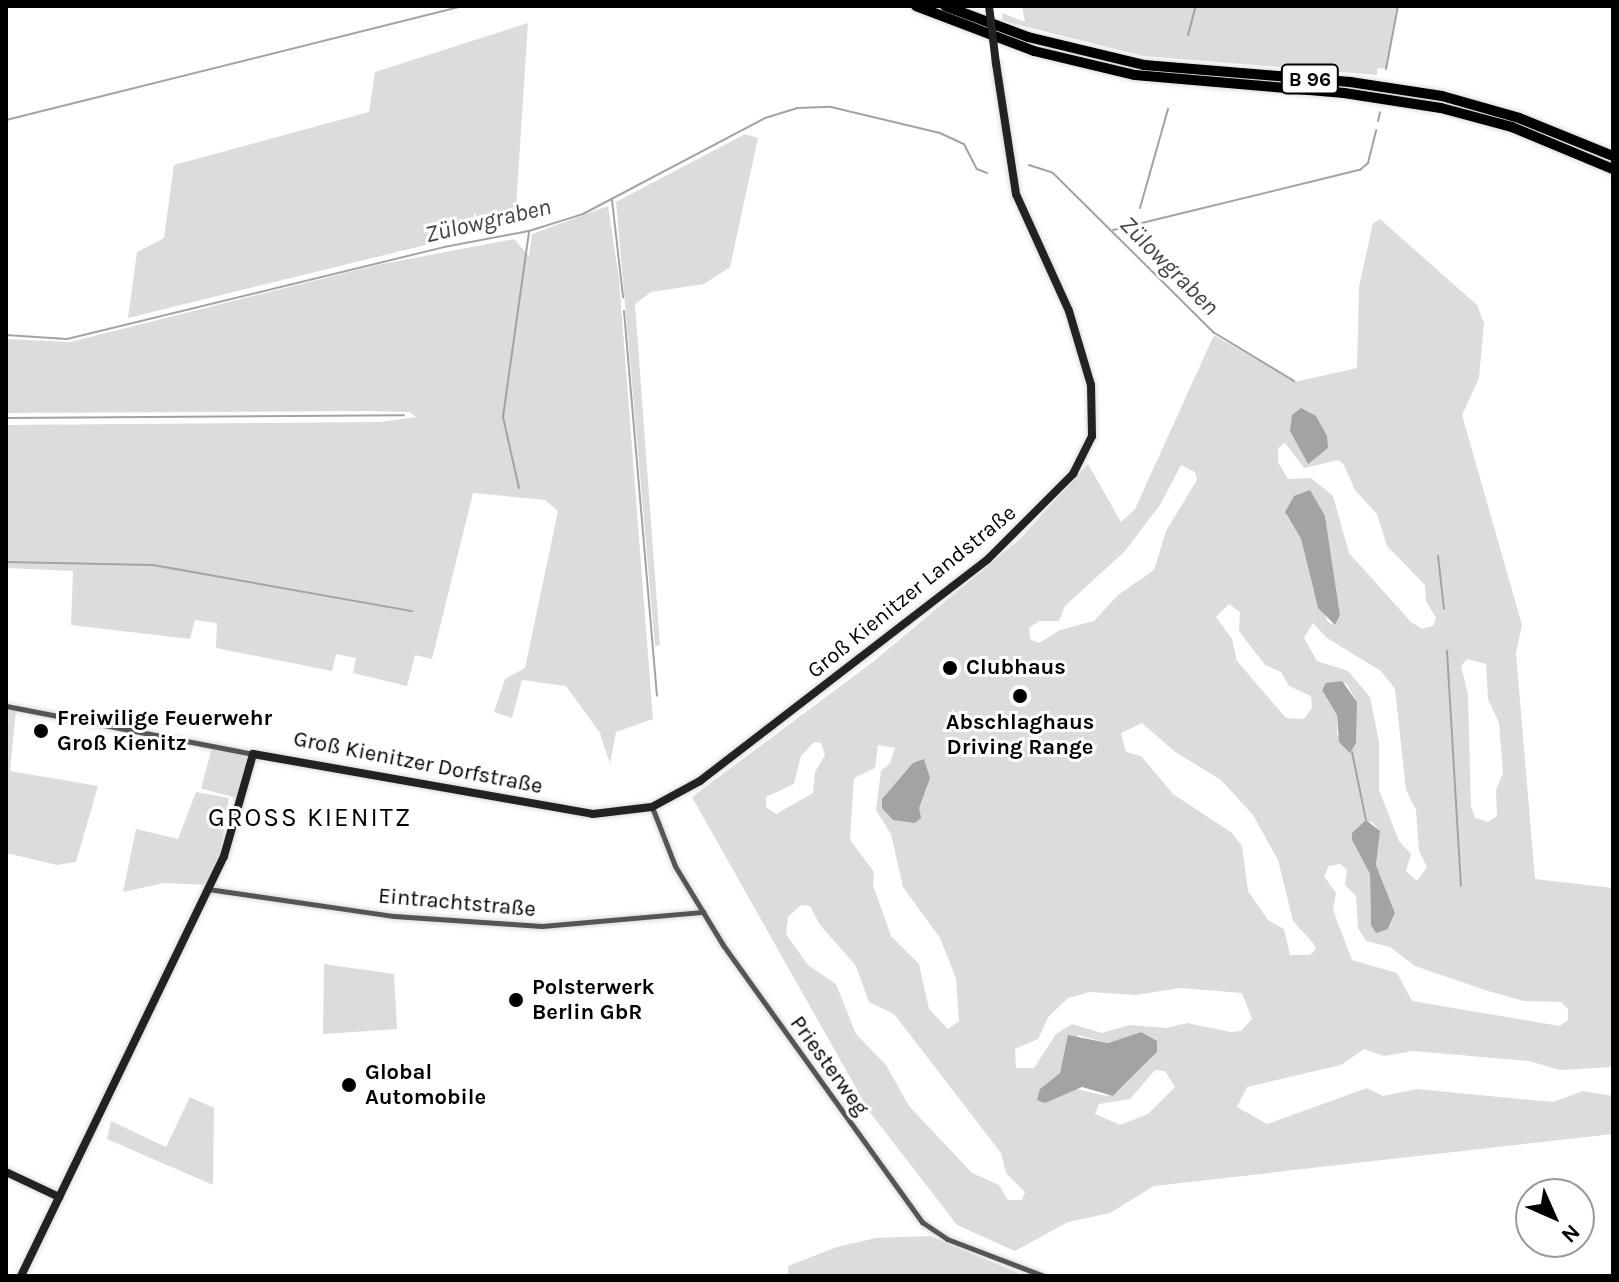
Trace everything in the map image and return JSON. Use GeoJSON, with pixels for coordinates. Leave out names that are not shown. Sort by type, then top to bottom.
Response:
{"type":"FeatureCollection","features":[{"type":"Feature","properties":{"kind":"highway","name":"B 96"},"geometry":{"type":"LineString","coordinates":[[916,6],[1023,48],[1135,75],[1344,93],[1441,108],[1512,127],[1613,169]]}},
{"type":"Feature","properties":{"kind":"highway","name":"B 96"},"geometry":{"type":"LineString","coordinates":[[945,6],[1028,37],[1144,65],[1350,82],[1442,96],[1534,123],[1613,156]]}},
{"type":"Feature","properties":{"kind":"main road","name":"Groß Kienitzer Landstraße"},"geometry":{"type":"LineString","coordinates":[[681,794],[1000,549],[1066,483],[1088,447],[1094,411],[1085,358],[1016,194],[989,6]]}},
{"type":"Feature","properties":{"kind":"main road","name":"Groß Kienitzer Dorfstraße"},"geometry":{"type":"LineString","coordinates":[[253,754],[593,814],[652,807],[681,794]]}},
{"type":"Feature","properties":{"kind":"main road"},"geometry":{"type":"LineString","coordinates":[[21,1276],[224,856],[253,754]]}},
{"type":"Feature","properties":{"kind":"main road"},"geometry":{"type":"LineString","coordinates":[[6,1172],[59,1197]]}},
{"type":"Feature","properties":{"kind":"street","name":"Groß Kienitzer Dorfstraße"},"geometry":{"type":"LineString","coordinates":[[6,706],[253,754]]}},
{"type":"Feature","properties":{"kind":"street","name":"Priesterweg"},"geometry":{"type":"LineString","coordinates":[[652,807],[664,843],[703,912],[922,1222],[947,1239],[1044,1276]]}},
{"type":"Feature","properties":{"kind":"street","name":"Eintrachtstraße"},"geometry":{"type":"LineString","coordinates":[[208,889],[394,916],[549,926],[703,912]]}},
{"type":"Feature","properties":{"kind":"shaded area"},"geometry":{"type":"Polygon","coordinates":[[[1022,6],[1398,6],[1386,69],[1378,68],[1377,75],[1143,56],[1003,21],[1002,13],[1025,22],[1022,6]]]}},
{"type":"Feature","properties":{"kind":"shaded area"},"geometry":{"type":"Polygon","coordinates":[[[528,23],[515,223],[128,318],[137,252],[164,238],[174,165],[369,112],[375,72],[528,23]]]}},
{"type":"Feature","properties":{"kind":"shaded area"},"geometry":{"type":"Polygon","coordinates":[[[745,134],[758,138],[730,267],[704,284],[651,292],[635,304],[660,645],[655,646],[616,202],[745,134]]]}},
{"type":"Feature","properties":{"kind":"shaded area"},"geometry":{"type":"Polygon","coordinates":[[[608,206],[619,279],[653,719],[616,732],[610,764],[600,733],[566,686],[522,680],[512,718],[494,712],[505,679],[525,668],[558,511],[545,500],[473,493],[432,659],[415,655],[407,686],[353,673],[356,658],[336,654],[332,671],[216,648],[217,623],[195,620],[190,639],[71,625],[73,571],[6,568],[6,425],[380,422],[417,417],[409,412],[370,411],[6,413],[6,339],[70,342],[377,265],[514,239],[529,256],[532,234],[608,206]]]}},
{"type":"Feature","properties":{"kind":"shaded area"},"geometry":{"type":"Polygon","coordinates":[[[1380,219],[1477,305],[1484,323],[1479,378],[1462,415],[1522,625],[1516,653],[1535,879],[1613,888],[1613,1067],[1560,1070],[1529,1061],[1413,1051],[1384,1056],[1364,1049],[1341,1065],[1247,1087],[1237,1107],[1267,1124],[1367,1088],[1383,1096],[1417,1089],[1553,1102],[1583,1091],[1613,1096],[1613,1134],[1154,1186],[1110,1213],[1068,1222],[1015,1251],[957,1225],[869,1111],[692,797],[874,661],[1020,539],[1088,464],[1121,522],[1135,509],[1214,335],[1294,382],[1357,368],[1359,287],[1373,223],[1380,219]],[[1285,443],[1278,448],[1278,462],[1288,479],[1311,478],[1333,496],[1349,553],[1411,622],[1422,629],[1433,626],[1436,618],[1426,601],[1425,585],[1387,546],[1377,514],[1355,490],[1344,465],[1339,460],[1304,468],[1285,443]],[[1181,465],[1160,505],[1124,552],[1065,606],[1059,621],[1039,621],[1029,628],[1030,639],[1039,643],[1060,630],[1094,621],[1118,595],[1154,570],[1166,531],[1197,480],[1195,472],[1181,465]],[[1286,515],[1301,539],[1313,589],[1328,622],[1335,625],[1340,615],[1325,516],[1286,515]],[[1229,604],[1216,617],[1232,639],[1237,661],[1286,718],[1304,719],[1312,708],[1311,696],[1289,686],[1281,672],[1265,665],[1239,631],[1240,612],[1229,604]],[[1313,623],[1304,638],[1317,661],[1348,671],[1370,697],[1379,742],[1379,790],[1399,841],[1411,854],[1406,871],[1417,881],[1427,867],[1419,851],[1416,810],[1406,790],[1395,689],[1381,671],[1327,638],[1313,623]],[[1467,659],[1461,666],[1468,694],[1471,807],[1475,818],[1488,822],[1497,816],[1496,790],[1503,773],[1499,723],[1488,699],[1486,664],[1467,659]],[[1346,683],[1322,690],[1337,715],[1337,734],[1350,753],[1357,702],[1346,683]],[[1142,723],[1121,733],[1126,752],[1141,756],[1173,794],[1232,833],[1242,846],[1248,891],[1268,920],[1284,929],[1290,955],[1310,955],[1316,949],[1293,921],[1278,860],[1253,815],[1221,780],[1174,751],[1142,723]],[[814,742],[801,756],[794,784],[766,797],[766,807],[776,814],[813,793],[815,772],[825,755],[821,743],[814,742]],[[878,745],[875,768],[854,778],[850,840],[874,872],[873,885],[891,936],[919,964],[929,1009],[948,1029],[959,1021],[956,978],[940,938],[903,887],[891,834],[876,810],[881,771],[890,763],[895,748],[878,745]],[[1371,821],[1352,833],[1352,840],[1370,874],[1371,925],[1389,929],[1395,913],[1376,865],[1380,831],[1371,821]],[[1340,864],[1329,866],[1324,876],[1336,893],[1333,910],[1352,960],[1397,973],[1412,1001],[1560,1026],[1568,1020],[1568,1009],[1561,1002],[1524,1001],[1488,991],[1415,966],[1390,947],[1366,941],[1358,928],[1356,896],[1345,885],[1347,870],[1340,864]],[[801,905],[788,917],[786,934],[808,965],[836,984],[856,1034],[886,1065],[909,1106],[972,1173],[999,1185],[1008,1200],[1022,1200],[1025,1192],[1006,1173],[1001,1153],[894,1014],[869,1002],[856,966],[820,925],[810,906],[801,905]],[[1181,988],[1135,995],[1090,992],[1068,998],[1049,1016],[1038,1039],[1015,1049],[1016,1068],[1034,1068],[1056,1034],[1072,1024],[1102,1033],[1129,1025],[1167,1028],[1187,1023],[1231,1032],[1241,1031],[1252,1019],[1242,993],[1181,988]],[[1141,1032],[1108,1043],[1078,1035],[1057,1078],[1040,1089],[1045,1103],[1072,1088],[1107,1096],[1119,1091],[1157,1052],[1141,1032]],[[1155,1070],[1130,1099],[1099,1104],[1095,1114],[1120,1125],[1148,1114],[1175,1087],[1165,1071],[1155,1070]]]}},
{"type":"Feature","properties":{"kind":"shaded area"},"geometry":{"type":"Polygon","coordinates":[[[1301,408],[1316,416],[1327,436],[1328,448],[1308,464],[1290,431],[1292,415],[1301,408]]]}},
{"type":"Feature","properties":{"kind":"shaded area"},"geometry":{"type":"Polygon","coordinates":[[[1310,490],[1325,516],[1340,615],[1335,625],[1318,608],[1301,539],[1285,512],[1294,496],[1310,490]]]}},
{"type":"Feature","properties":{"kind":"shaded area"},"geometry":{"type":"Polygon","coordinates":[[[1342,681],[1357,702],[1356,743],[1350,753],[1339,742],[1337,715],[1322,690],[1326,683],[1342,681]]]}},
{"type":"Feature","properties":{"kind":"shaded area"},"geometry":{"type":"Polygon","coordinates":[[[6,710],[16,710],[10,771],[98,786],[76,862],[57,865],[6,853],[6,710]]]}},
{"type":"Feature","properties":{"kind":"shaded area"},"geometry":{"type":"Polygon","coordinates":[[[213,744],[250,754],[238,798],[201,788],[213,744]]]}},
{"type":"Feature","properties":{"kind":"shaded area"},"geometry":{"type":"Polygon","coordinates":[[[924,759],[930,778],[919,808],[921,818],[915,823],[893,820],[882,808],[882,799],[913,763],[924,759]]]}},
{"type":"Feature","properties":{"kind":"shaded area"},"geometry":{"type":"Polygon","coordinates":[[[196,792],[229,798],[220,854],[206,885],[164,883],[123,892],[136,829],[178,839],[196,792]]]}},
{"type":"Feature","properties":{"kind":"shaded area"},"geometry":{"type":"Polygon","coordinates":[[[1366,820],[1380,831],[1376,865],[1395,913],[1388,929],[1376,933],[1371,925],[1370,874],[1352,840],[1352,833],[1366,820]]]}},
{"type":"Feature","properties":{"kind":"shaded area"},"geometry":{"type":"Polygon","coordinates":[[[324,964],[394,974],[397,1029],[323,1034],[324,964]]]}},
{"type":"Feature","properties":{"kind":"shaded area"},"geometry":{"type":"Polygon","coordinates":[[[1141,1032],[1157,1041],[1157,1052],[1113,1096],[1082,1087],[1045,1103],[1037,1100],[1040,1089],[1060,1073],[1068,1035],[1108,1043],[1141,1032]]]}},
{"type":"Feature","properties":{"kind":"shaded area"},"geometry":{"type":"Polygon","coordinates":[[[190,1097],[214,1108],[213,1185],[107,1139],[111,1121],[166,1147],[190,1097]]]}},
{"type":"Feature","properties":{"kind":"shaded area"},"geometry":{"type":"Polygon","coordinates":[[[930,1236],[1025,1276],[788,1276],[788,1266],[837,1247],[876,1238],[930,1236]]]}},
{"type":"Feature","properties":{"kind":"waterway"},"geometry":{"type":"LineString","coordinates":[[6,120],[463,6]]}},
{"type":"Feature","properties":{"kind":"waterway"},"geometry":{"type":"LineString","coordinates":[[1188,35],[1196,6]]}},
{"type":"Feature","properties":{"kind":"waterway"},"geometry":{"type":"LineString","coordinates":[[1386,69],[1398,6]]}},
{"type":"Feature","properties":{"kind":"waterway","name":"Zülowgraben"},"geometry":{"type":"LineString","coordinates":[[6,335],[67,339],[444,247],[529,231],[583,214],[765,118],[797,108],[831,107],[940,133],[964,144],[977,169],[987,173]]}},
{"type":"Feature","properties":{"kind":"waterway"},"geometry":{"type":"LineString","coordinates":[[1140,208],[1168,109]]}},
{"type":"Feature","properties":{"kind":"waterway"},"geometry":{"type":"LineString","coordinates":[[1378,121],[1380,112]]}},
{"type":"Feature","properties":{"kind":"waterway"},"geometry":{"type":"LineString","coordinates":[[1113,230],[1360,170],[1368,163],[1376,130]]}},
{"type":"Feature","properties":{"kind":"waterway","name":"Zülowgraben"},"geometry":{"type":"LineString","coordinates":[[1029,165],[1053,173],[1213,332],[1294,381]]}},
{"type":"Feature","properties":{"kind":"waterway"},"geometry":{"type":"LineString","coordinates":[[612,200],[623,297]]}},
{"type":"Feature","properties":{"kind":"waterway"},"geometry":{"type":"LineString","coordinates":[[519,488],[503,417],[529,233]]}},
{"type":"Feature","properties":{"kind":"waterway"},"geometry":{"type":"LineString","coordinates":[[624,311],[657,696]]}},
{"type":"Feature","properties":{"kind":"waterway"},"geometry":{"type":"LineString","coordinates":[[6,418],[404,415]]}},
{"type":"Feature","properties":{"kind":"waterway"},"geometry":{"type":"LineString","coordinates":[[1438,556],[1444,609]]}},
{"type":"Feature","properties":{"kind":"waterway"},"geometry":{"type":"LineString","coordinates":[[6,562],[153,565],[412,611]]}},
{"type":"Feature","properties":{"kind":"waterway"},"geometry":{"type":"LineString","coordinates":[[1447,651],[1461,886]]}},
{"type":"Feature","properties":{"kind":"waterway"},"geometry":{"type":"LineString","coordinates":[[1352,752],[1366,820]]}},
{"type":"Feature","properties":{"kind":"place","name":"Clubhaus"},"geometry":{"type":"Point","coordinates":[950,668]}},
{"type":"Feature","properties":{"kind":"place","name":"Abschlaghaus Driving Range"},"geometry":{"type":"Point","coordinates":[1020,696]}},
{"type":"Feature","properties":{"kind":"place","name":"Freiwilige Feuerwehr Groß Kienitz"},"geometry":{"type":"Point","coordinates":[41,731]}},
{"type":"Feature","properties":{"kind":"place","name":"Polsterwerk Berlin GbR"},"geometry":{"type":"Point","coordinates":[516,1000]}},
{"type":"Feature","properties":{"kind":"place","name":"Global Automobile"},"geometry":{"type":"Point","coordinates":[349,1085]}},
{"type":"Feature","properties":{"kind":"district","name":"GROSS KIENITZ"},"geometry":{"type":"Point","coordinates":[310,818]}}]}
